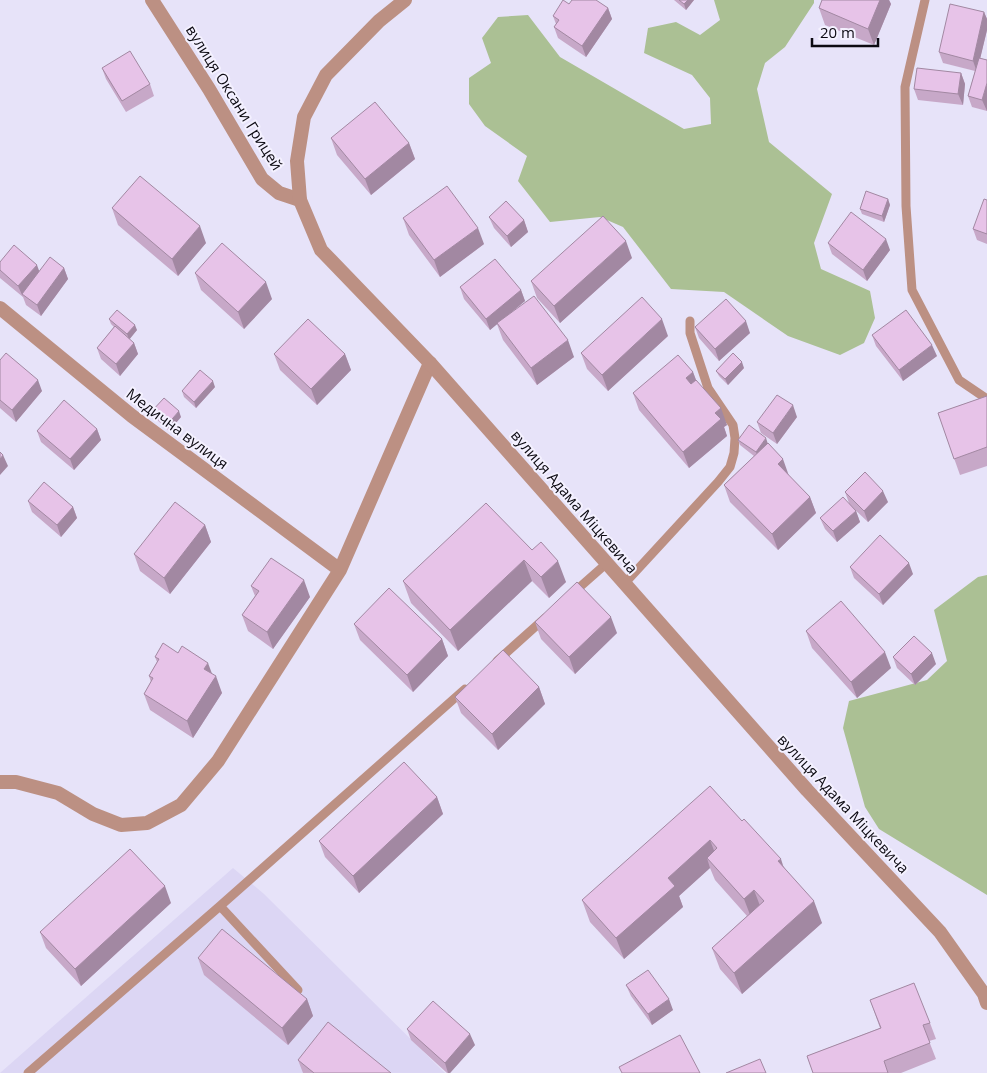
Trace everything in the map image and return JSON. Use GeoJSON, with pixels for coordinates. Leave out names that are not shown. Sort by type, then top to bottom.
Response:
{"type":"FeatureCollection","features":[{"type":"Feature","properties":{"kind":"street","name":"вулиця Оксани Грицей"},"geometry":{"type":"LineString","coordinates":[[152,0],[209,89],[262,178],[279,193],[300,200]]}},
{"type":"Feature","properties":{"kind":"street","name":"вулиця Адама Міцкевича"},"geometry":{"type":"LineString","coordinates":[[405,0],[379,21],[326,75],[304,117],[297,160],[300,200],[321,250],[430,363],[807,790],[940,932],[984,994],[987,1003]]}},
{"type":"Feature","properties":{"kind":"street","name":"Медична вулиця"},"geometry":{"type":"LineString","coordinates":[[0,308],[132,416],[340,570]]}},
{"type":"Feature","properties":{"kind":"street"},"geometry":{"type":"LineString","coordinates":[[0,782],[16,782],[58,793],[93,814],[121,825],[147,823],[181,805],[218,760],[340,570],[430,363]]}},
{"type":"Feature","properties":{"kind":"lane"},"geometry":{"type":"LineString","coordinates":[[924,0],[905,87],[906,206],[912,290],[959,380],[987,399]]}},
{"type":"Feature","properties":{"kind":"lane"},"geometry":{"type":"LineString","coordinates":[[625,583],[718,482],[730,467],[734,453],[735,438],[733,425],[708,388],[690,333],[690,321]]}},
{"type":"Feature","properties":{"kind":"lane"},"geometry":{"type":"LineString","coordinates":[[570,596],[607,563]]}},
{"type":"Feature","properties":{"kind":"lane"},"geometry":{"type":"LineString","coordinates":[[488,669],[555,609]]}},
{"type":"Feature","properties":{"kind":"lane"},"geometry":{"type":"LineString","coordinates":[[28,1073],[473,682]]}},
{"type":"Feature","properties":{"kind":"lane"},"geometry":{"type":"LineString","coordinates":[[220,906],[298,990]]}},
{"type":"Feature","properties":{"kind":"shaded area"},"geometry":{"type":"Polygon","coordinates":[[[233,868],[264,894],[445,1073],[0,1073],[233,868]]]}},
{"type":"Feature","properties":{"kind":"green space"},"geometry":{"type":"Polygon","coordinates":[[[714,0],[814,0],[814,3],[785,47],[765,63],[757,89],[769,142],[832,194],[814,243],[821,269],[870,291],[875,318],[864,343],[840,355],[788,336],[724,292],[671,289],[623,227],[600,217],[550,222],[518,181],[527,156],[485,126],[469,104],[469,78],[491,63],[482,38],[498,17],[528,15],[560,57],[684,129],[711,124],[710,98],[692,75],[644,53],[648,28],[676,22],[700,35],[720,20],[714,0]]]}},
{"type":"Feature","properties":{"kind":"green space"},"geometry":{"type":"Polygon","coordinates":[[[987,575],[987,895],[879,829],[865,807],[843,728],[849,701],[927,680],[947,661],[934,610],[978,577],[987,575]]]}},
{"type":"Feature","properties":{"kind":"building"},"geometry":{"type":"Polygon","coordinates":[[[563,0],[569,4],[572,0],[596,0],[608,8],[582,46],[554,27],[559,20],[553,16],[563,0]]]}},
{"type":"Feature","properties":{"kind":"building"},"geometry":{"type":"Polygon","coordinates":[[[679,0],[688,0],[684,4],[679,0]]]}},
{"type":"Feature","properties":{"kind":"building"},"geometry":{"type":"Polygon","coordinates":[[[822,0],[880,0],[868,29],[819,8],[822,0]]]}},
{"type":"Feature","properties":{"kind":"building"},"geometry":{"type":"Polygon","coordinates":[[[950,4],[984,12],[973,61],[939,52],[950,4]]]}},
{"type":"Feature","properties":{"kind":"building"},"geometry":{"type":"Polygon","coordinates":[[[130,51],[150,84],[122,101],[102,68],[130,51]]]}},
{"type":"Feature","properties":{"kind":"building"},"geometry":{"type":"Polygon","coordinates":[[[979,58],[987,60],[987,83],[982,100],[968,96],[979,58]]]}},
{"type":"Feature","properties":{"kind":"building"},"geometry":{"type":"Polygon","coordinates":[[[917,68],[961,73],[958,94],[914,89],[917,68]]]}},
{"type":"Feature","properties":{"kind":"building"},"geometry":{"type":"Polygon","coordinates":[[[375,102],[409,143],[365,179],[331,138],[375,102]]]}},
{"type":"Feature","properties":{"kind":"building"},"geometry":{"type":"Polygon","coordinates":[[[140,176],[200,226],[172,259],[112,208],[140,176]]]}},
{"type":"Feature","properties":{"kind":"building"},"geometry":{"type":"Polygon","coordinates":[[[447,186],[478,228],[434,260],[403,218],[447,186]]]}},
{"type":"Feature","properties":{"kind":"building"},"geometry":{"type":"Polygon","coordinates":[[[866,191],[888,199],[882,216],[860,209],[866,191]]]}},
{"type":"Feature","properties":{"kind":"building"},"geometry":{"type":"Polygon","coordinates":[[[984,199],[987,200],[987,234],[973,229],[984,199]]]}},
{"type":"Feature","properties":{"kind":"building"},"geometry":{"type":"Polygon","coordinates":[[[506,201],[524,220],[507,236],[489,217],[506,201]]]}},
{"type":"Feature","properties":{"kind":"building"},"geometry":{"type":"Polygon","coordinates":[[[851,212],[886,239],[863,270],[828,243],[851,212]]]}},
{"type":"Feature","properties":{"kind":"building"},"geometry":{"type":"Polygon","coordinates":[[[603,216],[626,241],[554,306],[531,281],[603,216]]]}},
{"type":"Feature","properties":{"kind":"building"},"geometry":{"type":"Polygon","coordinates":[[[222,243],[266,282],[238,312],[195,273],[222,243]]]}},
{"type":"Feature","properties":{"kind":"building"},"geometry":{"type":"Polygon","coordinates":[[[14,245],[37,265],[18,286],[0,270],[0,262],[14,245]]]}},
{"type":"Feature","properties":{"kind":"building"},"geometry":{"type":"Polygon","coordinates":[[[50,257],[64,268],[37,305],[22,294],[50,257]]]}},
{"type":"Feature","properties":{"kind":"building"},"geometry":{"type":"Polygon","coordinates":[[[495,259],[521,290],[486,319],[460,287],[495,259]]]}},
{"type":"Feature","properties":{"kind":"building"},"geometry":{"type":"Polygon","coordinates":[[[534,296],[568,340],[531,368],[497,323],[534,296]]]}},
{"type":"Feature","properties":{"kind":"building"},"geometry":{"type":"Polygon","coordinates":[[[642,297],[662,319],[602,375],[581,353],[642,297]]]}},
{"type":"Feature","properties":{"kind":"building"},"geometry":{"type":"Polygon","coordinates":[[[726,299],[746,321],[715,349],[695,327],[726,299]]]}},
{"type":"Feature","properties":{"kind":"building"},"geometry":{"type":"Polygon","coordinates":[[[117,310],[135,325],[127,334],[109,319],[117,310]]]}},
{"type":"Feature","properties":{"kind":"building"},"geometry":{"type":"Polygon","coordinates":[[[906,310],[932,345],[899,370],[872,335],[906,310]]]}},
{"type":"Feature","properties":{"kind":"building"},"geometry":{"type":"Polygon","coordinates":[[[308,319],[345,354],[311,389],[274,354],[308,319]]]}},
{"type":"Feature","properties":{"kind":"building"},"geometry":{"type":"Polygon","coordinates":[[[115,326],[134,343],[116,364],[97,348],[115,326]]]}},
{"type":"Feature","properties":{"kind":"building"},"geometry":{"type":"Polygon","coordinates":[[[6,353],[38,380],[12,410],[0,400],[0,360],[6,353]]]}},
{"type":"Feature","properties":{"kind":"building"},"geometry":{"type":"Polygon","coordinates":[[[733,353],[742,362],[725,379],[716,371],[733,353]]]}},
{"type":"Feature","properties":{"kind":"building"},"geometry":{"type":"Polygon","coordinates":[[[678,355],[693,372],[686,378],[691,384],[696,380],[721,408],[715,413],[721,419],[683,452],[633,393],[678,355]]]}},
{"type":"Feature","properties":{"kind":"building"},"geometry":{"type":"Polygon","coordinates":[[[200,370],[213,381],[194,402],[182,391],[200,370]]]}},
{"type":"Feature","properties":{"kind":"building"},"geometry":{"type":"Polygon","coordinates":[[[777,395],[793,405],[773,433],[757,422],[777,395]]]}},
{"type":"Feature","properties":{"kind":"building"},"geometry":{"type":"Polygon","coordinates":[[[987,396],[987,447],[954,459],[938,413],[987,396]]]}},
{"type":"Feature","properties":{"kind":"building"},"geometry":{"type":"Polygon","coordinates":[[[164,398],[179,411],[167,425],[151,412],[164,398]]]}},
{"type":"Feature","properties":{"kind":"building"},"geometry":{"type":"Polygon","coordinates":[[[64,400],[97,429],[70,459],[37,431],[64,400]]]}},
{"type":"Feature","properties":{"kind":"building"},"geometry":{"type":"Polygon","coordinates":[[[749,425],[766,438],[756,452],[738,440],[749,425]]]}},
{"type":"Feature","properties":{"kind":"building"},"geometry":{"type":"Polygon","coordinates":[[[768,443],[783,459],[778,464],[810,497],[772,534],[724,485],[768,443]]]}},
{"type":"Feature","properties":{"kind":"building"},"geometry":{"type":"Polygon","coordinates":[[[865,472],[883,491],[864,511],[845,492],[865,472]]]}},
{"type":"Feature","properties":{"kind":"building"},"geometry":{"type":"Polygon","coordinates":[[[44,482],[73,507],[57,525],[28,501],[44,482]]]}},
{"type":"Feature","properties":{"kind":"building"},"geometry":{"type":"Polygon","coordinates":[[[843,497],[856,511],[833,531],[820,518],[843,497]]]}},
{"type":"Feature","properties":{"kind":"building"},"geometry":{"type":"Polygon","coordinates":[[[175,502],[205,525],[164,578],[134,554],[175,502]]]}},
{"type":"Feature","properties":{"kind":"building"},"geometry":{"type":"Polygon","coordinates":[[[486,503],[532,550],[541,542],[558,561],[541,577],[524,560],[450,630],[403,581],[486,503]]]}},
{"type":"Feature","properties":{"kind":"building"},"geometry":{"type":"Polygon","coordinates":[[[880,535],[909,563],[879,594],[850,567],[880,535]]]}},
{"type":"Feature","properties":{"kind":"building"},"geometry":{"type":"Polygon","coordinates":[[[271,558],[304,580],[267,632],[242,615],[259,591],[251,586],[271,558]]]}},
{"type":"Feature","properties":{"kind":"building"},"geometry":{"type":"Polygon","coordinates":[[[577,582],[611,617],[569,657],[535,622],[577,582]]]}},
{"type":"Feature","properties":{"kind":"building"},"geometry":{"type":"Polygon","coordinates":[[[389,588],[442,639],[407,675],[354,624],[389,588]]]}},
{"type":"Feature","properties":{"kind":"building"},"geometry":{"type":"Polygon","coordinates":[[[841,601],[885,652],[851,682],[806,631],[841,601]]]}},
{"type":"Feature","properties":{"kind":"building"},"geometry":{"type":"Polygon","coordinates":[[[914,636],[932,653],[911,674],[893,657],[914,636]]]}},
{"type":"Feature","properties":{"kind":"building"},"geometry":{"type":"Polygon","coordinates":[[[163,643],[178,653],[182,646],[208,663],[204,669],[216,676],[187,721],[144,694],[153,678],[149,676],[159,659],[155,657],[163,643]]]}},
{"type":"Feature","properties":{"kind":"building"},"geometry":{"type":"Polygon","coordinates":[[[503,650],[539,687],[492,734],[455,697],[503,650]]]}},
{"type":"Feature","properties":{"kind":"building"},"geometry":{"type":"Polygon","coordinates":[[[404,762],[437,797],[353,876],[319,841],[404,762]]]}},
{"type":"Feature","properties":{"kind":"building"},"geometry":{"type":"Polygon","coordinates":[[[710,786],[781,859],[778,861],[814,901],[734,973],[712,948],[764,901],[754,890],[744,899],[707,858],[717,848],[710,840],[668,878],[675,886],[616,938],[582,900],[710,786]]]}},
{"type":"Feature","properties":{"kind":"building"},"geometry":{"type":"Polygon","coordinates":[[[130,849],[165,886],[75,969],[40,932],[130,849]]]}},
{"type":"Feature","properties":{"kind":"building"},"geometry":{"type":"Polygon","coordinates":[[[222,929],[307,999],[282,1028],[198,958],[222,929]]]}},
{"type":"Feature","properties":{"kind":"building"},"geometry":{"type":"Polygon","coordinates":[[[648,970],[669,999],[648,1014],[626,985],[648,970]]]}},
{"type":"Feature","properties":{"kind":"building"},"geometry":{"type":"Polygon","coordinates":[[[914,983],[930,1023],[923,1025],[930,1043],[884,1061],[888,1073],[813,1073],[807,1056],[881,1028],[870,1000],[914,983]]]}},
{"type":"Feature","properties":{"kind":"building"},"geometry":{"type":"Polygon","coordinates":[[[433,1001],[470,1034],[445,1063],[407,1029],[433,1001]]]}},
{"type":"Feature","properties":{"kind":"building"},"geometry":{"type":"Polygon","coordinates":[[[328,1022],[391,1073],[314,1073],[298,1060],[328,1022]]]}},
{"type":"Feature","properties":{"kind":"building"},"geometry":{"type":"Polygon","coordinates":[[[680,1035],[700,1073],[622,1073],[619,1067],[680,1035]]]}},
{"type":"Feature","properties":{"kind":"building"},"geometry":{"type":"Polygon","coordinates":[[[760,1059],[766,1073],[726,1073],[760,1059]]]}}]}
